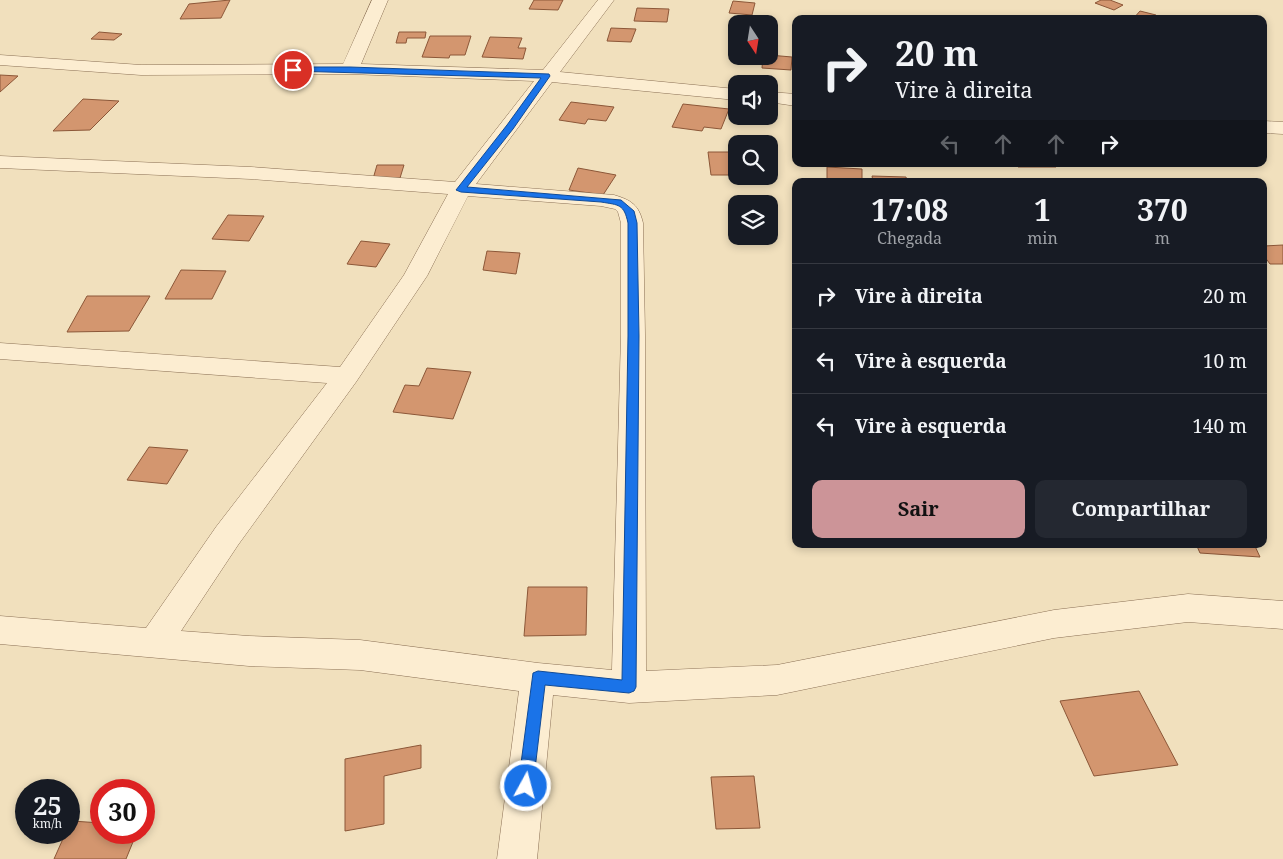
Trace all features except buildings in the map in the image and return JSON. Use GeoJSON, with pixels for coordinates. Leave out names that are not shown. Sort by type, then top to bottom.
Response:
{"type":"FeatureCollection","features":[{"type":"Feature","properties":{"kind":"street"},"geometry":{"type":"LineString","coordinates":[[350,69],[380,0]]}},
{"type":"Feature","properties":{"kind":"street"},"geometry":{"type":"LineString","coordinates":[[154,644],[227,536],[347,376],[415,276],[461,190],[510,127],[546,76],[606,0]]}},
{"type":"Feature","properties":{"kind":"street"},"geometry":{"type":"LineString","coordinates":[[0,60],[141,70],[350,69],[546,76],[728,93]]}},
{"type":"Feature","properties":{"kind":"street"},"geometry":{"type":"LineString","coordinates":[[778,98],[792,100]]}},
{"type":"Feature","properties":{"kind":"street"},"geometry":{"type":"LineString","coordinates":[[1267,127],[1283,128]]}},
{"type":"Feature","properties":{"kind":"street"},"geometry":{"type":"LineString","coordinates":[[0,162],[214,171],[621,203],[630,211],[632,223],[633,336],[629,687]]}},
{"type":"Feature","properties":{"kind":"street"},"geometry":{"type":"LineString","coordinates":[[0,351],[347,376]]}},
{"type":"Feature","properties":{"kind":"street"},"geometry":{"type":"LineString","coordinates":[[0,630],[249,651],[360,655],[538,678],[629,687],[777,680],[1054,624],[1188,608],[1283,615]]}},
{"type":"Feature","properties":{"kind":"street"},"geometry":{"type":"LineString","coordinates":[[517,859],[538,678]]}},
{"type":"Feature","properties":{"kind":"route"},"geometry":{"type":"LineString","coordinates":[[293,70],[350,69],[546,76],[510,127],[461,190],[601,200],[621,203],[630,211],[632,223],[633,336],[629,687],[538,678],[526,786]]}}]}
